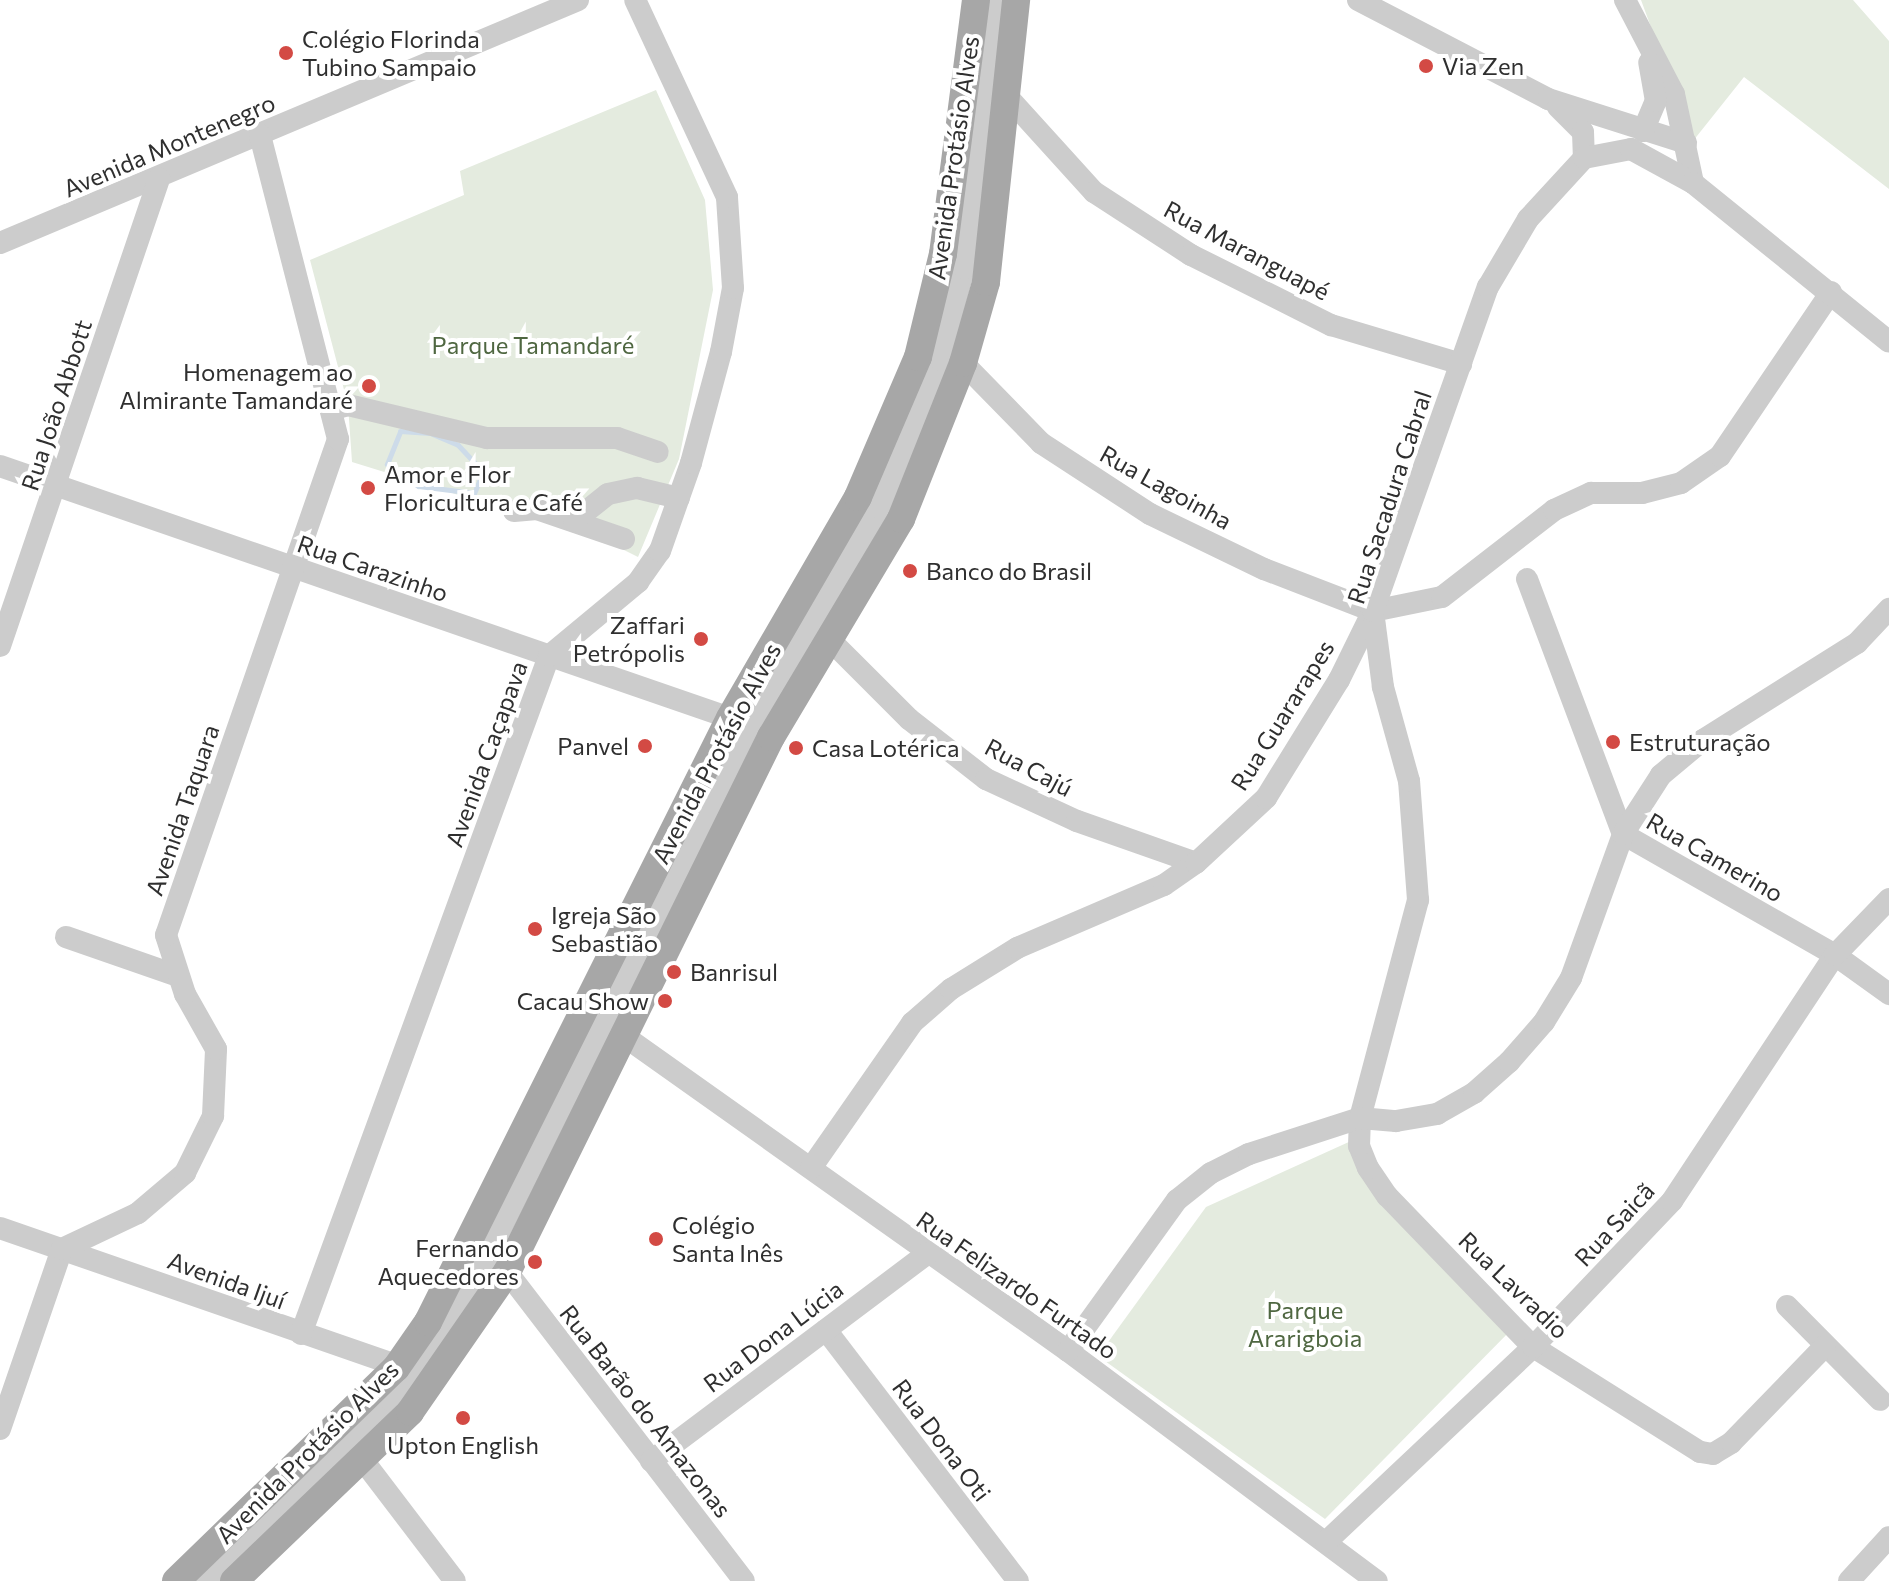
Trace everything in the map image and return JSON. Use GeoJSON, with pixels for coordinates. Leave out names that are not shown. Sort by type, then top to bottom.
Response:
{"type":"FeatureCollection","features":[{"type":"Feature","properties":{"kind":"main road","name":"Avenida Protásio Alves"},"geometry":{"type":"LineString","coordinates":[[234,1581],[362,1459],[417,1372],[428,1322],[730,718],[858,497],[918,357],[943,254],[976,0]]}},
{"type":"Feature","properties":{"kind":"main road","name":"Avenida Protásio Alves"},"geometry":{"type":"LineString","coordinates":[[176,1581],[417,1372],[507,1272],[771,737],[901,519],[963,363],[986,282],[1016,0]]}},
{"type":"Feature","properties":{"kind":"street","name":"Avenida Montenegro"},"geometry":{"type":"LineString","coordinates":[[0,243],[578,0]]}},
{"type":"Feature","properties":{"kind":"street","name":"Avenida Caçapava"},"geometry":{"type":"LineString","coordinates":[[301,1334],[549,656],[638,582],[660,551],[679,498],[721,352],[733,288],[727,197],[635,0]]}},
{"type":"Feature","properties":{"kind":"street"},"geometry":{"type":"LineString","coordinates":[[205,1581],[417,1372],[467,1297],[750,727],[879,508],[940,360],[964,268],[996,0]]}},
{"type":"Feature","properties":{"kind":"street"},"geometry":{"type":"LineString","coordinates":[[1358,0],[1548,99],[1686,143]]}},
{"type":"Feature","properties":{"kind":"street"},"geometry":{"type":"LineString","coordinates":[[1625,0],[1646,46],[1674,94],[1693,183]]}},
{"type":"Feature","properties":{"kind":"street"},"geometry":{"type":"LineString","coordinates":[[1643,131],[1656,101],[1646,46]]}},
{"type":"Feature","properties":{"kind":"street","name":"Rua Maranguapé"},"geometry":{"type":"LineString","coordinates":[[1006,95],[1094,192],[1191,255],[1331,325],[1461,364]]}},
{"type":"Feature","properties":{"kind":"street"},"geometry":{"type":"LineString","coordinates":[[1548,99],[1577,122],[1584,158],[1616,149],[1649,157],[1667,156],[1686,143]]}},
{"type":"Feature","properties":{"kind":"street","name":"Avenida Taquara"},"geometry":{"type":"LineString","coordinates":[[62,1249],[138,1213],[185,1173],[213,1116],[216,1049],[178,976],[166,935],[338,439],[260,135]]}},
{"type":"Feature","properties":{"kind":"street"},"geometry":{"type":"LineString","coordinates":[[1649,157],[1693,183],[1889,342]]}},
{"type":"Feature","properties":{"kind":"street","name":"Rua Sacadura Cabral"},"geometry":{"type":"LineString","coordinates":[[1360,1118],[1418,900],[1409,781],[1383,687],[1373,611],[1488,287],[1520,232],[1584,158]]}},
{"type":"Feature","properties":{"kind":"street","name":"Rua João Abbott"},"geometry":{"type":"LineString","coordinates":[[0,646],[57,486],[159,178]]}},
{"type":"Feature","properties":{"kind":"street"},"geometry":{"type":"LineString","coordinates":[[1373,611],[1442,597],[1554,510],[1591,493],[1642,493],[1681,483],[1707,465],[1746,422],[1831,292]]}},
{"type":"Feature","properties":{"kind":"street","name":"Rua Lagoinha"},"geometry":{"type":"LineString","coordinates":[[963,363],[1041,443],[1150,514],[1264,569],[1373,611]]}},
{"type":"Feature","properties":{"kind":"street"},"geometry":{"type":"LineString","coordinates":[[331,410],[348,405],[487,438],[617,438],[658,452]]}},
{"type":"Feature","properties":{"kind":"street","name":"Rua Carazinho"},"geometry":{"type":"LineString","coordinates":[[0,466],[730,718]]}},
{"type":"Feature","properties":{"kind":"street"},"geometry":{"type":"LineString","coordinates":[[574,521],[608,494],[637,488],[679,498]]}},
{"type":"Feature","properties":{"kind":"street"},"geometry":{"type":"LineString","coordinates":[[514,511],[537,509],[624,539]]}},
{"type":"Feature","properties":{"kind":"street","name":"Rua Camerino"},"geometry":{"type":"LineString","coordinates":[[1527,579],[1623,834],[1835,955],[1889,994]]}},
{"type":"Feature","properties":{"kind":"street"},"geometry":{"type":"LineString","coordinates":[[1068,1351],[1177,1200],[1211,1173],[1249,1154],[1360,1118],[1396,1121],[1437,1114],[1474,1093],[1509,1062],[1544,1022],[1571,978],[1623,834],[1661,775],[1703,740],[1857,643],[1889,609]]}},
{"type":"Feature","properties":{"kind":"street","name":"Rua Guararapes"},"geometry":{"type":"LineString","coordinates":[[811,1168],[912,1023],[951,989],[1017,948],[1164,885],[1196,863],[1266,798],[1339,680],[1373,611]]}},
{"type":"Feature","properties":{"kind":"street","name":"Rua Cajú"},"geometry":{"type":"LineString","coordinates":[[829,639],[909,719],[986,779],[1077,821],[1196,863]]}},
{"type":"Feature","properties":{"kind":"street"},"geometry":{"type":"LineString","coordinates":[[1339,680],[1383,687]]}},
{"type":"Feature","properties":{"kind":"street"},"geometry":{"type":"LineString","coordinates":[[706,817],[730,718]]}},
{"type":"Feature","properties":{"kind":"street"},"geometry":{"type":"LineString","coordinates":[[706,817],[771,737]]}},
{"type":"Feature","properties":{"kind":"street","name":"Rua Saicã"},"geometry":{"type":"LineString","coordinates":[[1326,1542],[1533,1347],[1672,1201],[1835,955],[1889,899]]}},
{"type":"Feature","properties":{"kind":"street"},"geometry":{"type":"LineString","coordinates":[[66,937],[178,976]]}},
{"type":"Feature","properties":{"kind":"street","name":"Rua Felizardo Furtado"},"geometry":{"type":"LineString","coordinates":[[624,1036],[927,1254],[1068,1351],[1377,1581]]}},
{"type":"Feature","properties":{"kind":"street"},"geometry":{"type":"LineString","coordinates":[[506,1166],[558,1115]]}},
{"type":"Feature","properties":{"kind":"street"},"geometry":{"type":"LineString","coordinates":[[549,1187],[558,1115]]}},
{"type":"Feature","properties":{"kind":"street","name":"Rua Lavradio"},"geometry":{"type":"LineString","coordinates":[[1360,1118],[1359,1146],[1387,1196],[1533,1347],[1688,1445],[1713,1454],[1731,1443],[1825,1346]]}},
{"type":"Feature","properties":{"kind":"street","name":"Avenida Ijuí"},"geometry":{"type":"LineString","coordinates":[[0,1228],[417,1372]]}},
{"type":"Feature","properties":{"kind":"street"},"geometry":{"type":"LineString","coordinates":[[0,1429],[62,1249]]}},
{"type":"Feature","properties":{"kind":"street","name":"Rua Dona Lúcia"},"geometry":{"type":"LineString","coordinates":[[651,1461],[927,1254]]}},
{"type":"Feature","properties":{"kind":"street","name":"Rua Barão do Amazonas"},"geometry":{"type":"LineString","coordinates":[[507,1272],[744,1581]]}},
{"type":"Feature","properties":{"kind":"street"},"geometry":{"type":"LineString","coordinates":[[1787,1306],[1880,1400]]}},
{"type":"Feature","properties":{"kind":"street","name":"Rua Dona Oti"},"geometry":{"type":"LineString","coordinates":[[826,1330],[1018,1581]]}},
{"type":"Feature","properties":{"kind":"street"},"geometry":{"type":"LineString","coordinates":[[362,1459],[455,1581]]}},
{"type":"Feature","properties":{"kind":"street"},"geometry":{"type":"LineString","coordinates":[[1849,1581],[1889,1537]]}},
{"type":"Feature","properties":{"kind":"green space"},"geometry":{"type":"Polygon","coordinates":[[[1641,0],[1853,0],[1889,41],[1889,189],[1744,77],[1693,141],[1641,0]]]}},
{"type":"Feature","properties":{"kind":"green space","name":"Parque Tamandaré"},"geometry":{"type":"Polygon","coordinates":[[[656,90],[705,200],[713,290],[679,459],[638,557],[604,540],[352,462],[348,405],[310,260],[464,195],[460,171],[656,90]]]}},
{"type":"Feature","properties":{"kind":"green space","name":"Parque Ararigboia"},"geometry":{"type":"Polygon","coordinates":[[[1351,1141],[1514,1327],[1325,1519],[1098,1356],[1206,1207],[1351,1141]]]}},
{"type":"Feature","properties":{"kind":"waterway"},"geometry":{"type":"LineString","coordinates":[[400,431],[430,433],[458,445],[483,472],[474,493],[418,486],[387,464],[400,431]]}},
{"type":"Feature","properties":{"kind":"place","name":"Colégio Florinda Tubino Sampaio"},"geometry":{"type":"Point","coordinates":[286,53]}},
{"type":"Feature","properties":{"kind":"place","name":"Via Zen"},"geometry":{"type":"Point","coordinates":[1426,66]}},
{"type":"Feature","properties":{"kind":"place","name":"Homenagem ao Almirante Tamandaré"},"geometry":{"type":"Point","coordinates":[369,386]}},
{"type":"Feature","properties":{"kind":"place","name":"Amor e Flor Floricultura e Café"},"geometry":{"type":"Point","coordinates":[368,488]}},
{"type":"Feature","properties":{"kind":"place","name":"Banco do Brasil"},"geometry":{"type":"Point","coordinates":[910,571]}},
{"type":"Feature","properties":{"kind":"place","name":"Zaffari Petrópolis"},"geometry":{"type":"Point","coordinates":[701,639]}},
{"type":"Feature","properties":{"kind":"place","name":"Estruturação"},"geometry":{"type":"Point","coordinates":[1613,742]}},
{"type":"Feature","properties":{"kind":"place","name":"Panvel"},"geometry":{"type":"Point","coordinates":[645,746]}},
{"type":"Feature","properties":{"kind":"place","name":"Casa Lotérica"},"geometry":{"type":"Point","coordinates":[796,748]}},
{"type":"Feature","properties":{"kind":"place","name":"Igreja São Sebastião"},"geometry":{"type":"Point","coordinates":[535,929]}},
{"type":"Feature","properties":{"kind":"place","name":"Banrisul"},"geometry":{"type":"Point","coordinates":[674,972]}},
{"type":"Feature","properties":{"kind":"place","name":"Cacau Show"},"geometry":{"type":"Point","coordinates":[665,1001]}},
{"type":"Feature","properties":{"kind":"place","name":"Colégio Santa Inês"},"geometry":{"type":"Point","coordinates":[656,1239]}},
{"type":"Feature","properties":{"kind":"place","name":"Fernando Aquecedores"},"geometry":{"type":"Point","coordinates":[535,1262]}},
{"type":"Feature","properties":{"kind":"place","name":"Upton English"},"geometry":{"type":"Point","coordinates":[463,1418]}}]}
